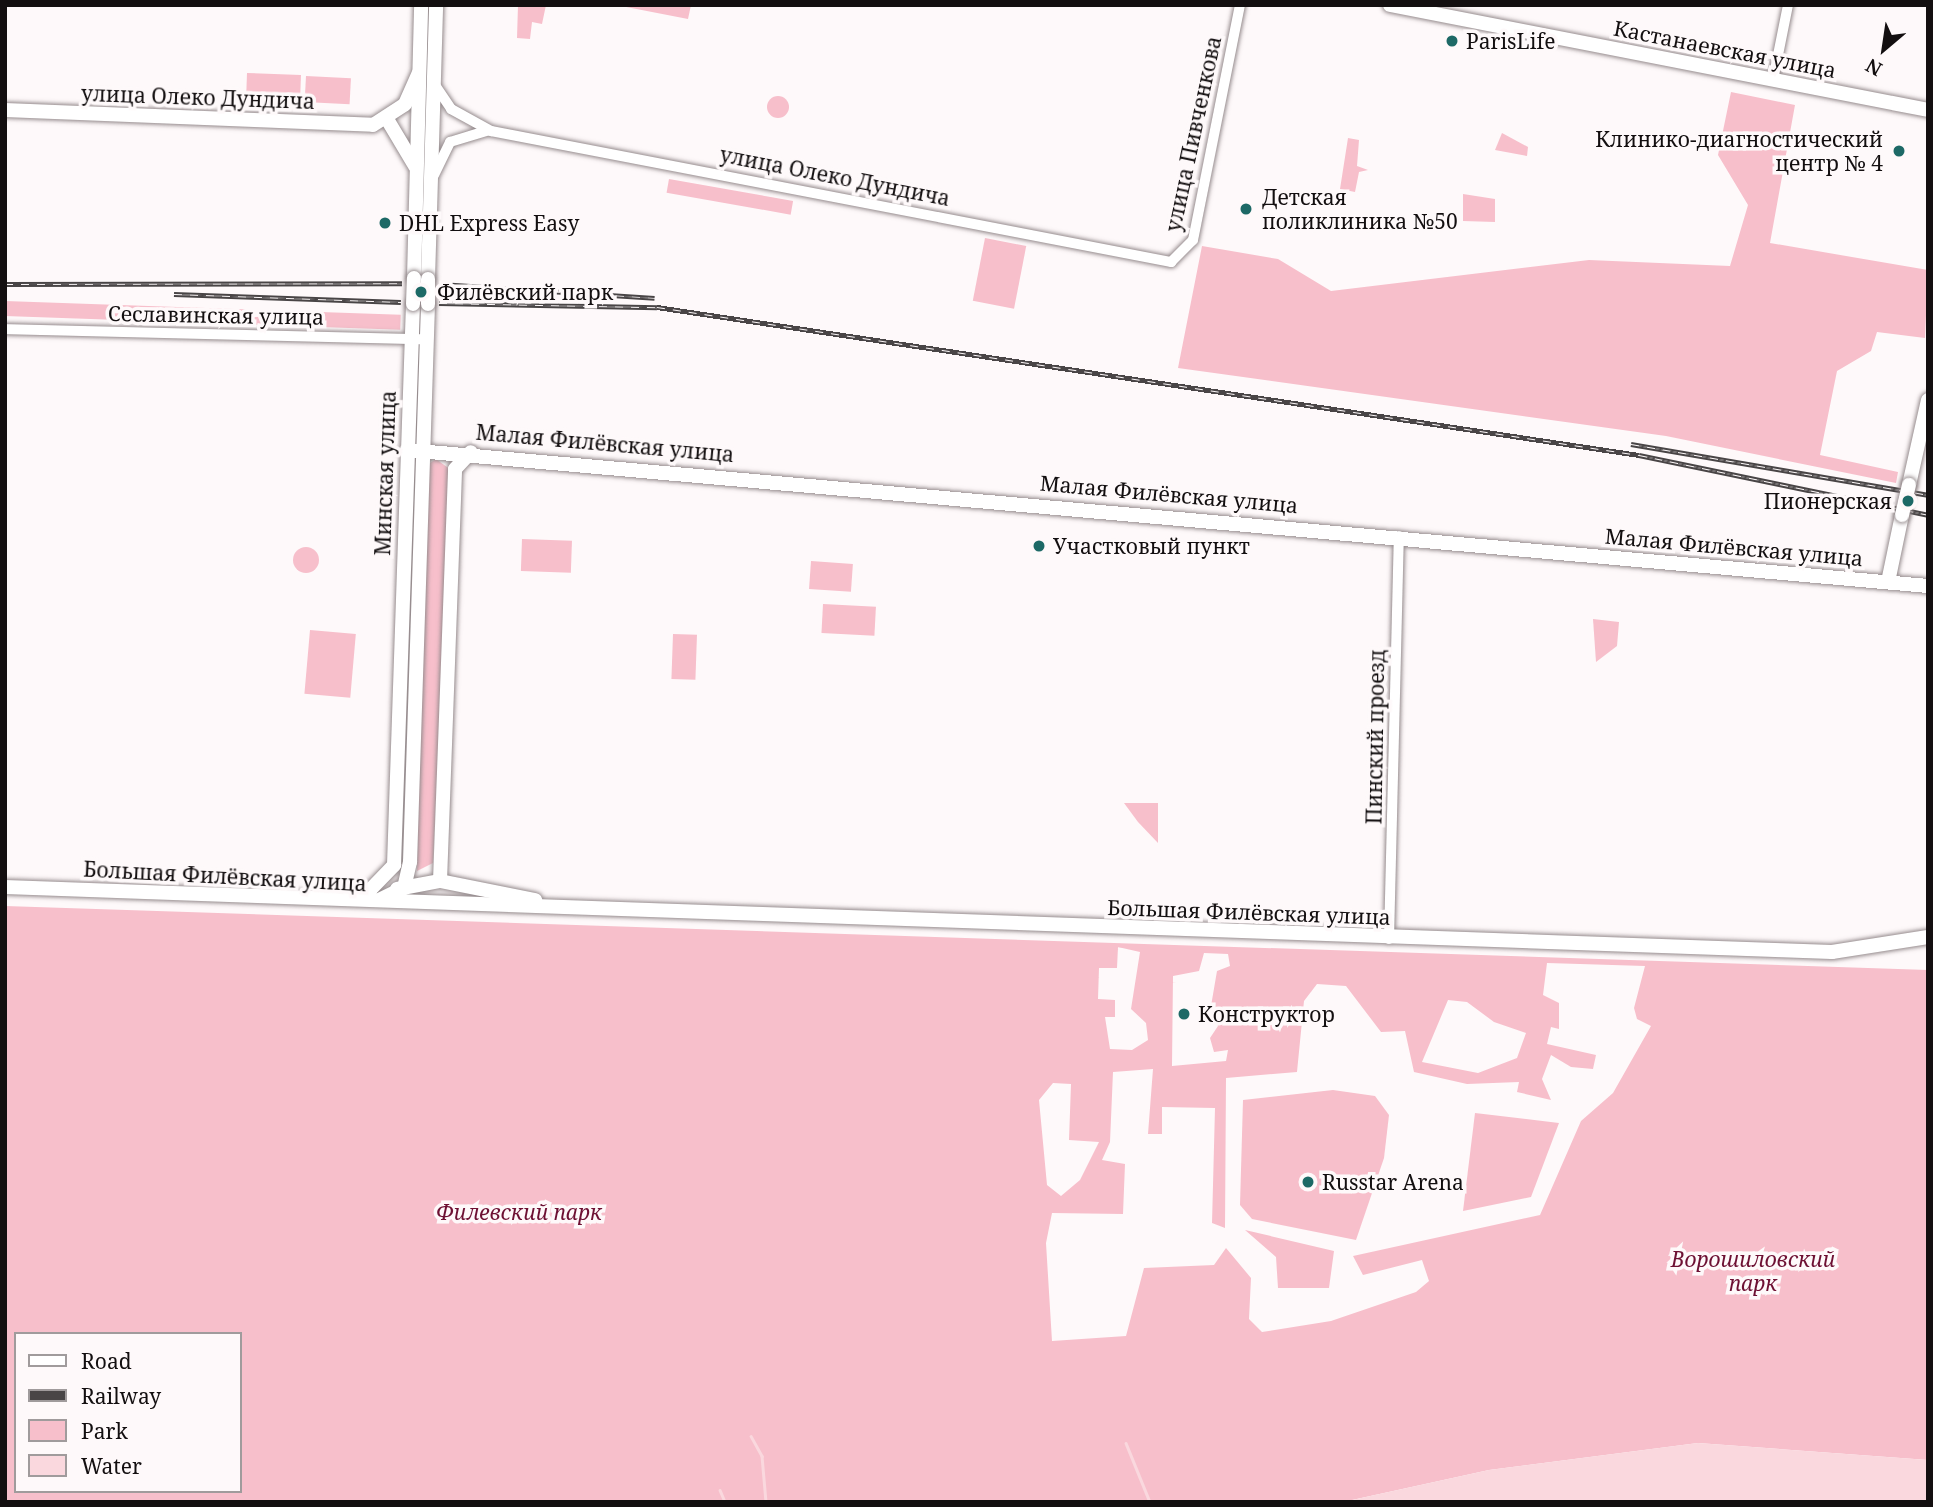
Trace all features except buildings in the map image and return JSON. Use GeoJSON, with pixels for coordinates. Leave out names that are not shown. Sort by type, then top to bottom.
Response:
{"type":"FeatureCollection","features":[{"type":"Feature","properties":{"kind":"street","name":"Минская улица"},"geometry":{"type":"LineString","coordinates":[[421,5],[415,167],[421,279]]}},
{"type":"Feature","properties":{"kind":"street","name":"Минская улица"},"geometry":{"type":"LineString","coordinates":[[394,865],[414,449],[426,339],[420,304],[431,182],[436,5]]}},
{"type":"Feature","properties":{"kind":"street","name":"улица Пивченкова"},"geometry":{"type":"LineString","coordinates":[[1171,262],[1193,240],[1240,5]]}},
{"type":"Feature","properties":{"kind":"street","name":"Кастанаевская улица"},"geometry":{"type":"LineString","coordinates":[[1390,5],[1928,110]]}},
{"type":"Feature","properties":{"kind":"street"},"geometry":{"type":"LineString","coordinates":[[1773,80],[1788,5]]}},
{"type":"Feature","properties":{"kind":"street"},"geometry":{"type":"LineString","coordinates":[[415,167],[387,119],[405,104],[419,73]]}},
{"type":"Feature","properties":{"kind":"street","name":"улица Олеко Дундича"},"geometry":{"type":"LineString","coordinates":[[434,84],[451,109],[491,131],[1171,262]]}},
{"type":"Feature","properties":{"kind":"street","name":"улица Олеко Дундича"},"geometry":{"type":"LineString","coordinates":[[5,110],[373,125],[387,119]]}},
{"type":"Feature","properties":{"kind":"street","name":"улица Олеко Дундича"},"geometry":{"type":"LineString","coordinates":[[431,182],[450,142],[491,131]]}},
{"type":"Feature","properties":{"kind":"street","name":"Минская улица"},"geometry":{"type":"LineString","coordinates":[[404,888],[410,862],[414,449],[411,339],[420,304]]}},
{"type":"Feature","properties":{"kind":"street","name":"Сеславинская улица"},"geometry":{"type":"LineString","coordinates":[[5,329],[426,339]]}},
{"type":"Feature","properties":{"kind":"street"},"geometry":{"type":"LineString","coordinates":[[1888,582],[1928,400]]}},
{"type":"Feature","properties":{"kind":"street","name":"Малая Филёвская улица"},"geometry":{"type":"LineString","coordinates":[[414,449],[471,452],[1928,586]]}},
{"type":"Feature","properties":{"kind":"street"},"geometry":{"type":"LineString","coordinates":[[434,883],[455,469],[471,452]]}},
{"type":"Feature","properties":{"kind":"street","name":"Пинский проезд"},"geometry":{"type":"LineString","coordinates":[[1389,939],[1399,536]]}},
{"type":"Feature","properties":{"kind":"street"},"geometry":{"type":"LineString","coordinates":[[410,862],[434,883]]}},
{"type":"Feature","properties":{"kind":"street"},"geometry":{"type":"LineString","coordinates":[[330,899],[370,890],[394,865]]}},
{"type":"Feature","properties":{"kind":"street","name":"Большая Филёвская улица"},"geometry":{"type":"LineString","coordinates":[[394,865],[404,888],[443,906]]}},
{"type":"Feature","properties":{"kind":"street","name":"Большая Филёвская улица"},"geometry":{"type":"LineString","coordinates":[[370,890],[434,883],[567,906]]}},
{"type":"Feature","properties":{"kind":"street","name":"Большая Филёвская улица"},"geometry":{"type":"LineString","coordinates":[[5,887],[443,906],[567,906],[1389,939],[1838,952],[1928,937]]}},
{"type":"Feature","properties":{"kind":"street"},"geometry":{"type":"LineString","coordinates":[[359,903],[404,888]]}},
{"type":"Feature","properties":{"kind":"green space"},"geometry":{"type":"Polygon","coordinates":[[[518,5],[546,5],[542,24],[532,22],[530,39],[517,38],[518,5]]]}},
{"type":"Feature","properties":{"kind":"green space"},"geometry":{"type":"Polygon","coordinates":[[[616,5],[691,5],[688,19],[616,5]]]}},
{"type":"Feature","properties":{"kind":"green space"},"geometry":{"type":"Polygon","coordinates":[[[247,73],[301,75],[300,103],[246,101],[247,73]]]}},
{"type":"Feature","properties":{"kind":"green space"},"geometry":{"type":"Polygon","coordinates":[[[306,76],[351,78],[350,104],[305,102],[306,76]]]}},
{"type":"Feature","properties":{"kind":"green space"},"geometry":{"type":"Polygon","coordinates":[[[1731,92],[1795,105],[1770,243],[1928,270],[1925,338],[1877,332],[1871,351],[1837,371],[1820,455],[1898,472],[1896,483],[1666,436],[1178,368],[1202,246],[1278,259],[1331,291],[1589,260],[1730,266],[1748,205],[1718,155],[1731,92]]]}},
{"type":"Feature","properties":{"kind":"green space"},"geometry":{"type":"Polygon","coordinates":[[[778,96],[786,99],[789,107],[786,115],[778,118],[770,115],[767,107],[770,99],[778,96]]]}},
{"type":"Feature","properties":{"kind":"green space"},"geometry":{"type":"Polygon","coordinates":[[[1502,133],[1528,147],[1527,156],[1495,150],[1502,133]]]}},
{"type":"Feature","properties":{"kind":"green space"},"geometry":{"type":"Polygon","coordinates":[[[1348,138],[1359,140],[1357,166],[1368,170],[1359,172],[1355,192],[1340,189],[1348,138]]]}},
{"type":"Feature","properties":{"kind":"green space"},"geometry":{"type":"Polygon","coordinates":[[[669,179],[793,201],[791,215],[667,193],[669,179]]]}},
{"type":"Feature","properties":{"kind":"green space"},"geometry":{"type":"Polygon","coordinates":[[[1463,194],[1495,199],[1495,222],[1463,221],[1463,194]]]}},
{"type":"Feature","properties":{"kind":"green space"},"geometry":{"type":"Polygon","coordinates":[[[985,238],[1026,246],[1014,309],[973,301],[985,238]]]}},
{"type":"Feature","properties":{"kind":"green space"},"geometry":{"type":"Polygon","coordinates":[[[5,301],[401,315],[400,330],[5,316],[5,301]]]}},
{"type":"Feature","properties":{"kind":"green space"},"geometry":{"type":"Polygon","coordinates":[[[436,459],[451,470],[433,863],[417,871],[427,465],[436,459]]]}},
{"type":"Feature","properties":{"kind":"green space"},"geometry":{"type":"Polygon","coordinates":[[[522,539],[572,541],[571,573],[521,571],[522,539]]]}},
{"type":"Feature","properties":{"kind":"green space"},"geometry":{"type":"Polygon","coordinates":[[[306,547],[315,551],[319,560],[315,569],[306,573],[297,569],[293,560],[297,551],[306,547]]]}},
{"type":"Feature","properties":{"kind":"green space"},"geometry":{"type":"Polygon","coordinates":[[[811,561],[853,564],[851,592],[809,589],[811,561]]]}},
{"type":"Feature","properties":{"kind":"green space"},"geometry":{"type":"Polygon","coordinates":[[[823,604],[876,607],[874,636],[821,633],[823,604]]]}},
{"type":"Feature","properties":{"kind":"green space"},"geometry":{"type":"Polygon","coordinates":[[[1593,619],[1619,622],[1617,646],[1596,662],[1593,619]]]}},
{"type":"Feature","properties":{"kind":"green space"},"geometry":{"type":"Polygon","coordinates":[[[310,630],[356,634],[350,698],[304,694],[310,630]]]}},
{"type":"Feature","properties":{"kind":"green space"},"geometry":{"type":"Polygon","coordinates":[[[673,634],[697,635],[695,680],[671,679],[673,634]]]}},
{"type":"Feature","properties":{"kind":"green space"},"geometry":{"type":"Polygon","coordinates":[[[1124,803],[1158,803],[1158,843],[1138,822],[1124,803]]]}},
{"type":"Feature","properties":{"kind":"green space"},"geometry":{"type":"Polygon","coordinates":[[[5,906],[1928,970],[1928,1460],[1698,1443],[1489,1470],[1343,1502],[5,1502],[5,906]],[[1118,947],[1117,968],[1099,968],[1098,999],[1115,1000],[1115,1017],[1105,1017],[1110,1049],[1132,1050],[1148,1040],[1146,1023],[1131,1009],[1140,952],[1118,947]],[[1204,953],[1199,971],[1173,976],[1172,1066],[1226,1061],[1228,1050],[1214,1052],[1210,1038],[1218,1026],[1211,1006],[1217,971],[1230,966],[1228,954],[1204,953]],[[1547,963],[1543,995],[1559,1003],[1559,1029],[1551,1027],[1547,1044],[1596,1055],[1593,1069],[1571,1067],[1551,1055],[1542,1079],[1551,1100],[1517,1092],[1519,1082],[1467,1084],[1414,1072],[1405,1031],[1381,1032],[1346,986],[1317,984],[1304,1001],[1297,1072],[1226,1078],[1225,1228],[1212,1223],[1215,1108],[1162,1107],[1162,1134],[1148,1134],[1153,1069],[1113,1072],[1110,1142],[1102,1160],[1125,1164],[1123,1214],[1052,1213],[1046,1243],[1052,1341],[1126,1336],[1144,1268],[1214,1265],[1226,1248],[1251,1278],[1249,1319],[1262,1332],[1331,1321],[1416,1292],[1429,1281],[1422,1260],[1363,1275],[1353,1256],[1540,1215],[1581,1121],[1613,1093],[1651,1026],[1637,1019],[1634,1008],[1645,966],[1547,963]],[[1448,1000],[1422,1062],[1478,1073],[1517,1058],[1526,1033],[1494,1022],[1467,1002],[1448,1000]],[[1053,1083],[1039,1100],[1047,1185],[1061,1196],[1080,1180],[1099,1142],[1069,1140],[1071,1084],[1053,1083]]]}},
{"type":"Feature","properties":{"kind":"green space","name":"Russtar Arena"},"geometry":{"type":"Polygon","coordinates":[[[1333,1090],[1375,1096],[1389,1115],[1384,1158],[1356,1240],[1252,1219],[1240,1205],[1243,1100],[1333,1090]]]}},
{"type":"Feature","properties":{"kind":"green space"},"geometry":{"type":"Polygon","coordinates":[[[1475,1113],[1559,1123],[1531,1197],[1463,1211],[1475,1113]]]}},
{"type":"Feature","properties":{"kind":"green space"},"geometry":{"type":"Polygon","coordinates":[[[1245,1230],[1334,1251],[1329,1288],[1278,1288],[1276,1257],[1245,1230]]]}},
{"type":"Feature","properties":{"kind":"water"},"geometry":{"type":"Polygon","coordinates":[[[1698,1443],[1928,1460],[1928,1502],[1343,1502],[1489,1470],[1698,1443]]]}},
{"type":"Feature","properties":{"kind":"waterway"},"geometry":{"type":"LineString","coordinates":[[751,1436],[762,1456],[766,1502]]}},
{"type":"Feature","properties":{"kind":"waterway"},"geometry":{"type":"LineString","coordinates":[[1126,1443],[1150,1502]]}},
{"type":"Feature","properties":{"kind":"waterway"},"geometry":{"type":"LineString","coordinates":[[720,1490],[725,1502]]}},
{"type":"Feature","properties":{"kind":"railway"},"geometry":{"type":"LineString","coordinates":[[5,284],[402,283]]}},
{"type":"Feature","properties":{"kind":"railway"},"geometry":{"type":"LineString","coordinates":[[440,284],[655,298]]}},
{"type":"Feature","properties":{"kind":"railway"},"geometry":{"type":"LineString","coordinates":[[174,294],[401,302]]}},
{"type":"Feature","properties":{"kind":"railway"},"geometry":{"type":"LineString","coordinates":[[439,303],[657,307],[1639,455],[1928,515]]}},
{"type":"Feature","properties":{"kind":"railway"},"geometry":{"type":"LineString","coordinates":[[1631,444],[1928,495]]}},
{"type":"Feature","properties":{"kind":"place","name":"ParisLife"},"geometry":{"type":"Point","coordinates":[1452,41]}},
{"type":"Feature","properties":{"kind":"place","name":"Клинико-диагностический центр № 4"},"geometry":{"type":"Point","coordinates":[1899,151]}},
{"type":"Feature","properties":{"kind":"place","name":"Детская поликлиника №50"},"geometry":{"type":"Point","coordinates":[1246,209]}},
{"type":"Feature","properties":{"kind":"place","name":"DHL Express Easy"},"geometry":{"type":"Point","coordinates":[385,223]}},
{"type":"Feature","properties":{"kind":"place","name":"Филёвский парк"},"geometry":{"type":"Point","coordinates":[421,292]}},
{"type":"Feature","properties":{"kind":"place","name":"Пионерская"},"geometry":{"type":"Point","coordinates":[1908,501]}},
{"type":"Feature","properties":{"kind":"place","name":"Участковый пункт"},"geometry":{"type":"Point","coordinates":[1039,546]}},
{"type":"Feature","properties":{"kind":"place","name":"Конструктор"},"geometry":{"type":"Point","coordinates":[1184,1014]}},
{"type":"Feature","properties":{"kind":"place","name":"Russtar Arena"},"geometry":{"type":"Point","coordinates":[1308,1182]}},
{"type":"Feature","properties":{"kind":"park label","name":"Филевский парк"},"geometry":{"type":"Point","coordinates":[519,1212]}},
{"type":"Feature","properties":{"kind":"park label","name":"Ворошиловский парк"},"geometry":{"type":"Point","coordinates":[1753,1271]}}]}
